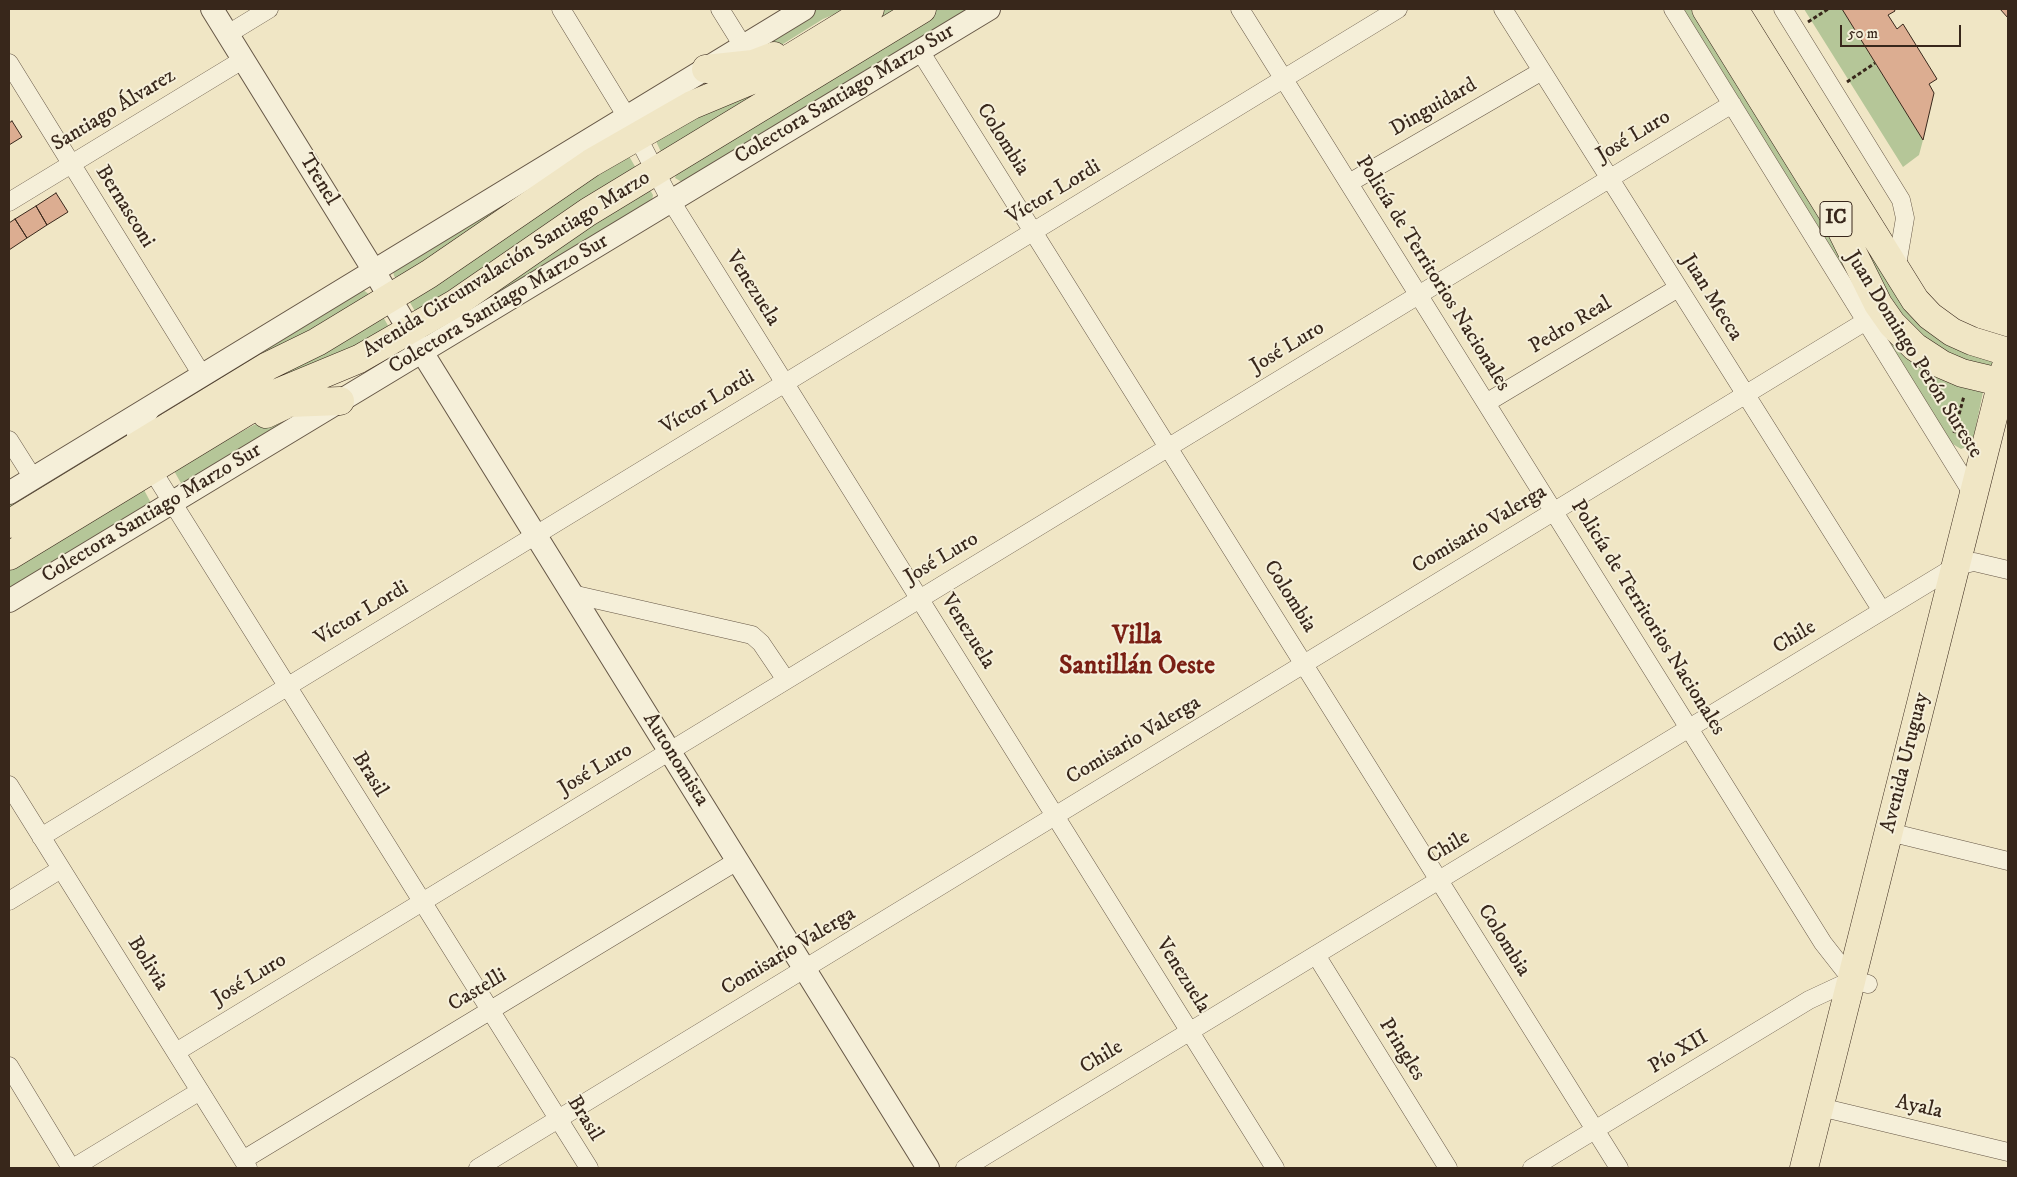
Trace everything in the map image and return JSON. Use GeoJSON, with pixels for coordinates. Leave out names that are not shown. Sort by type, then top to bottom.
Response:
{"type":"FeatureCollection","features":[{"type":"Feature","properties":{"kind":"main road","name":"Avenida Circunvalación Santiago Marzo"},"geometry":{"type":"LineString","coordinates":[[9,556],[285,389],[415,341],[475,291],[581,216],[922,9]]}},
{"type":"Feature","properties":{"kind":"main road","name":"IC"},"geometry":{"type":"LineString","coordinates":[[1706,9],[1835,217],[1878,304],[1892,324],[1915,347],[1941,364],[1962,373],[2006,375]]}},
{"type":"Feature","properties":{"kind":"main road","name":"IC"},"geometry":{"type":"LineString","coordinates":[[1734,9],[1915,300],[1940,324],[1972,341],[2008,352]]}},
{"type":"Feature","properties":{"kind":"main road","name":"Avenida Circunvalación Santiago Marzo"},"geometry":{"type":"LineString","coordinates":[[9,524],[268,366],[318,342],[456,257],[578,171],[632,126],[692,105],[759,77],[867,11]]}},
{"type":"Feature","properties":{"kind":"main road"},"geometry":{"type":"LineString","coordinates":[[706,69],[764,61],[828,24],[867,11]]}},
{"type":"Feature","properties":{"kind":"main road","name":"Avenida Uruguay"},"geometry":{"type":"LineString","coordinates":[[1965,564],[1974,496],[2006,375]]}},
{"type":"Feature","properties":{"kind":"main road"},"geometry":{"type":"LineString","coordinates":[[163,462],[211,445],[281,405],[340,401]]}},
{"type":"Feature","properties":{"kind":"main road","name":"Avenida Uruguay"},"geometry":{"type":"LineString","coordinates":[[1821,1168],[1828,1109],[1897,834],[1965,564],[2008,425]]}},
{"type":"Feature","properties":{"kind":"main road","name":"Avenida Uruguay"},"geometry":{"type":"LineString","coordinates":[[1804,1168],[1828,1109]]}},
{"type":"Feature","properties":{"kind":"street","name":"Trenel"},"geometry":{"type":"LineString","coordinates":[[212,9],[374,271],[415,341]]}},
{"type":"Feature","properties":{"kind":"street"},"geometry":{"type":"LineString","coordinates":[[228,34],[270,9]]}},
{"type":"Feature","properties":{"kind":"street","name":"Venezuela"},"geometry":{"type":"LineString","coordinates":[[561,9],[632,126],[671,201],[1275,1168]]}},
{"type":"Feature","properties":{"kind":"street"},"geometry":{"type":"LineString","coordinates":[[720,9],[743,46]]}},
{"type":"Feature","properties":{"kind":"street"},"geometry":{"type":"LineString","coordinates":[[9,493],[374,271],[632,126],[706,69],[804,9]]}},
{"type":"Feature","properties":{"kind":"street","name":"Colectora Santiago Marzo Sur"},"geometry":{"type":"LineString","coordinates":[[9,601],[340,401],[415,341],[671,201],[989,9]]}},
{"type":"Feature","properties":{"kind":"street","name":"Policía de Territorios Nacionales"},"geometry":{"type":"LineString","coordinates":[[1240,9],[1823,943],[1860,982]]}},
{"type":"Feature","properties":{"kind":"street","name":"Víctor Lordi"},"geometry":{"type":"LineString","coordinates":[[41,837],[1398,9]]}},
{"type":"Feature","properties":{"kind":"street","name":"Juan Mecca"},"geometry":{"type":"LineString","coordinates":[[1503,9],[1882,611]]}},
{"type":"Feature","properties":{"kind":"street","name":"Juan Domingo Perón Sureste"},"geometry":{"type":"LineString","coordinates":[[1673,9],[1974,496]]}},
{"type":"Feature","properties":{"kind":"street"},"geometry":{"type":"LineString","coordinates":[[1783,9],[1901,200],[1905,218],[1896,271]]}},
{"type":"Feature","properties":{"kind":"street","name":"Colombia"},"geometry":{"type":"LineString","coordinates":[[920,50],[1619,1168]]}},
{"type":"Feature","properties":{"kind":"street","name":"Santiago Álvarez"},"geometry":{"type":"LineString","coordinates":[[9,202],[244,59]]}},
{"type":"Feature","properties":{"kind":"street","name":"Bernasconi"},"geometry":{"type":"LineString","coordinates":[[9,63],[202,375]]}},
{"type":"Feature","properties":{"kind":"street","name":"Dinguidard"},"geometry":{"type":"LineString","coordinates":[[1349,183],[1542,71]]}},
{"type":"Feature","properties":{"kind":"street","name":"José Luro"},"geometry":{"type":"LineString","coordinates":[[176,1052],[1732,104]]}},
{"type":"Feature","properties":{"kind":"street","name":"Pedro Real"},"geometry":{"type":"LineString","coordinates":[[1486,402],[1678,288]]}},
{"type":"Feature","properties":{"kind":"street","name":"Comisario Valerga"},"geometry":{"type":"LineString","coordinates":[[478,1168],[1866,322]]}},
{"type":"Feature","properties":{"kind":"street","name":"Autonomista"},"geometry":{"type":"LineString","coordinates":[[415,341],[928,1168]]}},
{"type":"Feature","properties":{"kind":"street"},"geometry":{"type":"LineString","coordinates":[[137,446],[136,435],[138,427],[154,404]]}},
{"type":"Feature","properties":{"kind":"street"},"geometry":{"type":"LineString","coordinates":[[9,440],[32,478]]}},
{"type":"Feature","properties":{"kind":"street","name":"Brasil"},"geometry":{"type":"LineString","coordinates":[[137,446],[163,462],[172,502],[589,1168]]}},
{"type":"Feature","properties":{"kind":"street"},"geometry":{"type":"LineString","coordinates":[[1965,564],[2008,570]]}},
{"type":"Feature","properties":{"kind":"street","name":"Chile"},"geometry":{"type":"LineString","coordinates":[[965,1168],[1882,611],[1965,564]]}},
{"type":"Feature","properties":{"kind":"street"},"geometry":{"type":"LineString","coordinates":[[572,594],[752,635],[761,643],[786,680]]}},
{"type":"Feature","properties":{"kind":"street","name":"Bolivia"},"geometry":{"type":"LineString","coordinates":[[9,784],[245,1164]]}},
{"type":"Feature","properties":{"kind":"street"},"geometry":{"type":"LineString","coordinates":[[1897,834],[2008,861]]}},
{"type":"Feature","properties":{"kind":"street","name":"Castelli"},"geometry":{"type":"LineString","coordinates":[[245,1164],[490,1010],[737,861]]}},
{"type":"Feature","properties":{"kind":"street"},"geometry":{"type":"LineString","coordinates":[[9,901],[61,869]]}},
{"type":"Feature","properties":{"kind":"street","name":"Pringles"},"geometry":{"type":"LineString","coordinates":[[1316,955],[1448,1168]]}},
{"type":"Feature","properties":{"kind":"street","name":"Pío XII"},"geometry":{"type":"LineString","coordinates":[[1532,1168],[1809,1000],[1860,982]]}},
{"type":"Feature","properties":{"kind":"street"},"geometry":{"type":"LineString","coordinates":[[9,1066],[72,1168],[200,1091]]}},
{"type":"Feature","properties":{"kind":"street","name":"Ayala"},"geometry":{"type":"LineString","coordinates":[[1828,1109],[2008,1152]]}},
{"type":"Feature","properties":{"kind":"path"},"geometry":{"type":"LineString","coordinates":[[1808,22],[1828,9]]}},
{"type":"Feature","properties":{"kind":"path"},"geometry":{"type":"LineString","coordinates":[[1845,82],[1875,63]]}},
{"type":"Feature","properties":{"kind":"path"},"geometry":{"type":"LineString","coordinates":[[1954,435],[1965,392]]}},
{"type":"Feature","properties":{"kind":"green space"},"geometry":{"type":"Polygon","coordinates":[[[817,9],[847,9],[823,19],[767,54],[740,56],[817,9]]]}},
{"type":"Feature","properties":{"kind":"green space"},"geometry":{"type":"Polygon","coordinates":[[[886,9],[908,9],[662,154],[654,137],[753,90],[886,9]]]}},
{"type":"Feature","properties":{"kind":"green space"},"geometry":{"type":"Polygon","coordinates":[[[937,9],[973,9],[682,182],[675,178],[680,165],[937,9]]]}},
{"type":"Feature","properties":{"kind":"green space"},"geometry":{"type":"Polygon","coordinates":[[[1681,9],[1697,9],[1828,220],[1868,302],[1983,392],[1974,436],[1969,446],[1961,449],[1951,443],[1681,9]]]}},
{"type":"Feature","properties":{"kind":"green space"},"geometry":{"type":"Polygon","coordinates":[[[1725,9],[1899,290],[1993,357],[1993,366],[1959,363],[1903,324],[1725,9]]]}},
{"type":"Feature","properties":{"kind":"green space"},"geometry":{"type":"Polygon","coordinates":[[[1804,9],[1842,9],[1923,140],[1919,155],[1903,167],[1804,9]]]}},
{"type":"Feature","properties":{"kind":"green space"},"geometry":{"type":"Polygon","coordinates":[[[586,149],[459,245],[396,278],[394,276],[393,271],[586,149]]]}},
{"type":"Feature","properties":{"kind":"green space"},"geometry":{"type":"Polygon","coordinates":[[[629,156],[637,170],[416,313],[408,299],[583,178],[629,156]]]}},
{"type":"Feature","properties":{"kind":"green space"},"geometry":{"type":"Polygon","coordinates":[[[650,190],[653,195],[652,201],[465,316],[461,312],[548,247],[650,190]]]}},
{"type":"Feature","properties":{"kind":"green space"},"geometry":{"type":"Polygon","coordinates":[[[362,289],[370,295],[201,396],[188,397],[158,415],[153,424],[156,414],[362,289]]]}},
{"type":"Feature","properties":{"kind":"green space"},"geometry":{"type":"Polygon","coordinates":[[[382,315],[390,329],[162,449],[160,447],[160,442],[382,315]]]}},
{"type":"Feature","properties":{"kind":"green space"},"geometry":{"type":"Polygon","coordinates":[[[308,407],[182,485],[173,469],[276,413],[308,407]]]}},
{"type":"Feature","properties":{"kind":"green space"},"geometry":{"type":"Polygon","coordinates":[[[129,429],[123,444],[9,513],[9,502],[129,429]]]}},
{"type":"Feature","properties":{"kind":"green space"},"geometry":{"type":"Polygon","coordinates":[[[143,488],[151,503],[9,593],[9,565],[143,488]]]}},
{"type":"Feature","properties":{"kind":"building"},"geometry":{"type":"Polygon","coordinates":[[[1842,9],[1894,9],[1895,11],[1888,15],[1897,29],[1903,24],[1937,79],[1929,84],[1934,93],[1923,140],[1842,9]]]}},
{"type":"Feature","properties":{"kind":"building"},"geometry":{"type":"Polygon","coordinates":[[[2000,9],[2008,9],[2008,18],[2000,9]]]}},
{"type":"Feature","properties":{"kind":"building"},"geometry":{"type":"Polygon","coordinates":[[[12,121],[22,137],[9,145],[9,123],[12,121]]]}},
{"type":"Feature","properties":{"kind":"building"},"geometry":{"type":"Polygon","coordinates":[[[56,193],[68,212],[47,225],[36,206],[56,193]]]}},
{"type":"Feature","properties":{"kind":"building"},"geometry":{"type":"Polygon","coordinates":[[[36,206],[47,225],[27,238],[15,219],[36,206]]]}},
{"type":"Feature","properties":{"kind":"building"},"geometry":{"type":"Polygon","coordinates":[[[15,219],[27,238],[9,250],[9,223],[15,219]]]}},
{"type":"Feature","properties":{"kind":"district","name":"Villa Santillán Oeste"},"geometry":{"type":"Point","coordinates":[1137,653]}}]}
